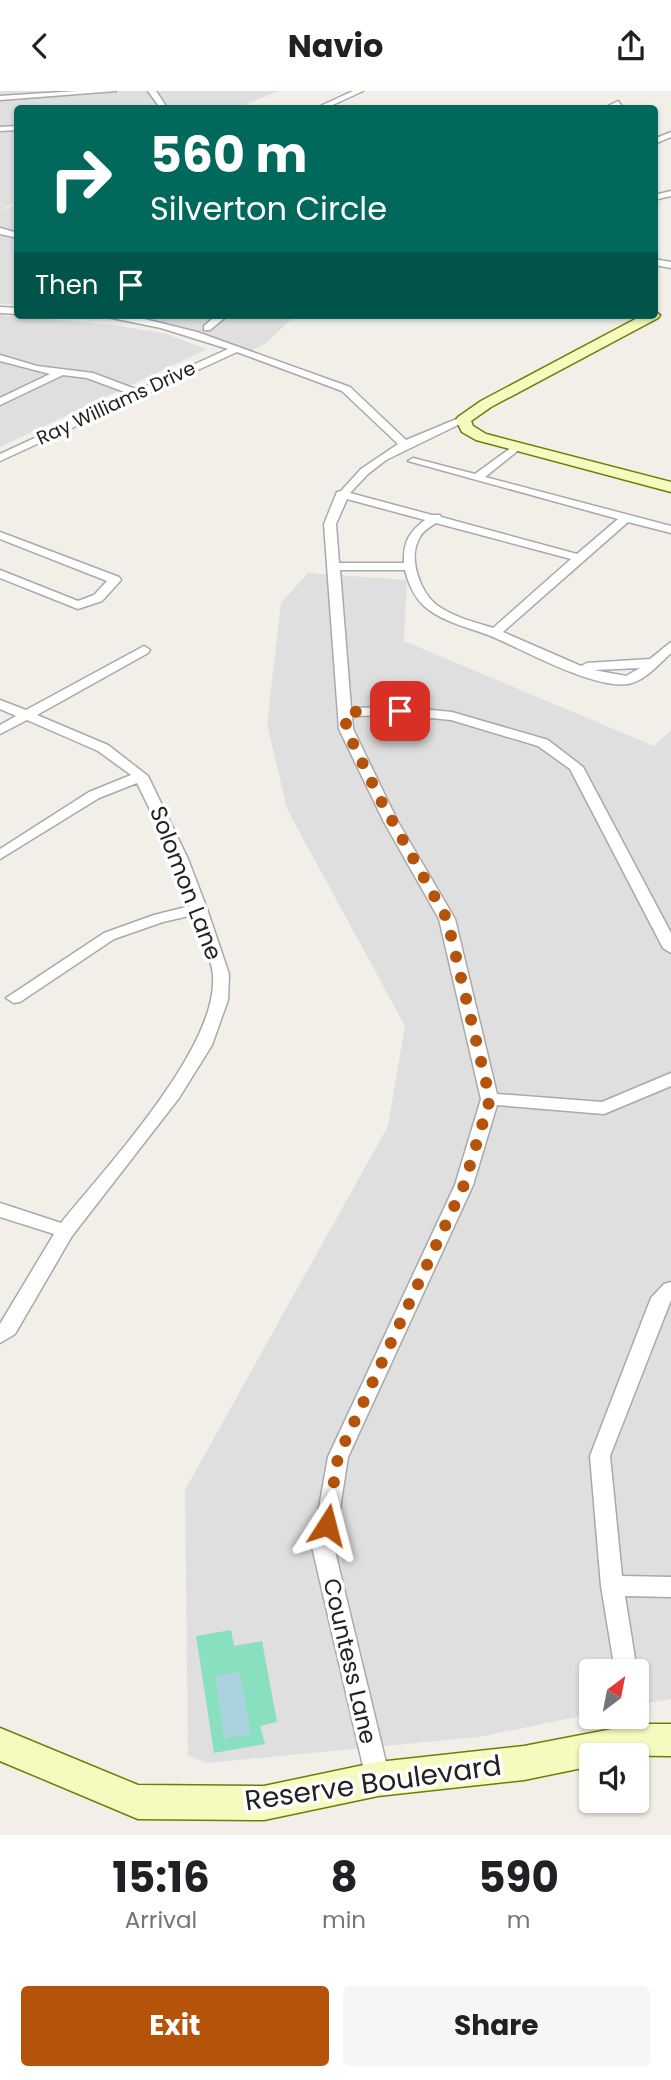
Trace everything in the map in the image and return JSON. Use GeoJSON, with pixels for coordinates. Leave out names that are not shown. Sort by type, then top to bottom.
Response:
{"type":"FeatureCollection","features":[{"type":"Feature","properties":{"kind":"main road"},"geometry":{"type":"LineString","coordinates":[[646,319],[498,397],[463,420],[467,429],[475,435],[671,487]]}},
{"type":"Feature","properties":{"kind":"main road","name":"Reserve Boulevard"},"geometry":{"type":"LineString","coordinates":[[0,1744],[138,1802],[264,1803],[378,1779],[524,1763],[647,1732]]}},
{"type":"Feature","properties":{"kind":"street"},"geometry":{"type":"LineString","coordinates":[[0,98],[112,91]]}},
{"type":"Feature","properties":{"kind":"street"},"geometry":{"type":"LineString","coordinates":[[326,105],[359,91]]}},
{"type":"Feature","properties":{"kind":"street"},"geometry":{"type":"LineString","coordinates":[[614,105],[618,103]]}},
{"type":"Feature","properties":{"kind":"street"},"geometry":{"type":"LineString","coordinates":[[662,263],[671,256]]}},
{"type":"Feature","properties":{"kind":"street"},"geometry":{"type":"LineString","coordinates":[[145,319],[233,349],[360,398],[392,437],[410,453],[477,478],[671,530]]}},
{"type":"Feature","properties":{"kind":"street"},"geometry":{"type":"LineString","coordinates":[[207,328],[218,319]]}},
{"type":"Feature","properties":{"kind":"street"},"geometry":{"type":"LineString","coordinates":[[203,339],[211,348],[205,362],[256,358]]}},
{"type":"Feature","properties":{"kind":"street","name":"Ray Williams Drive"},"geometry":{"type":"LineString","coordinates":[[0,458],[233,349]]}},
{"type":"Feature","properties":{"kind":"street"},"geometry":{"type":"LineString","coordinates":[[0,358],[36,369],[89,375],[137,393]]}},
{"type":"Feature","properties":{"kind":"street"},"geometry":{"type":"LineString","coordinates":[[0,402],[61,372]]}},
{"type":"Feature","properties":{"kind":"street"},"geometry":{"type":"LineString","coordinates":[[463,420],[410,453],[383,459],[341,494],[330,524],[346,729],[380,799],[447,919],[490,1099],[604,1108],[671,1079]]}},
{"type":"Feature","properties":{"kind":"street"},"geometry":{"type":"LineString","coordinates":[[477,478],[516,447]]}},
{"type":"Feature","properties":{"kind":"street"},"geometry":{"type":"LineString","coordinates":[[341,494],[436,517],[579,558]]}},
{"type":"Feature","properties":{"kind":"street"},"geometry":{"type":"LineString","coordinates":[[436,517],[415,534],[411,543],[411,566],[418,591],[425,601],[438,611],[574,667],[651,663],[671,646]]}},
{"type":"Feature","properties":{"kind":"street"},"geometry":{"type":"LineString","coordinates":[[495,633],[626,518]]}},
{"type":"Feature","properties":{"kind":"street"},"geometry":{"type":"LineString","coordinates":[[0,535],[115,580],[98,598],[78,605],[0,574]]}},
{"type":"Feature","properties":{"kind":"street"},"geometry":{"type":"LineString","coordinates":[[333,567],[411,566]]}},
{"type":"Feature","properties":{"kind":"street"},"geometry":{"type":"LineString","coordinates":[[0,730],[144,650]]}},
{"type":"Feature","properties":{"kind":"street","name":"Solomon Lane"},"geometry":{"type":"LineString","coordinates":[[0,704],[103,748],[141,775],[165,821],[221,974],[220,1000],[204,1045],[173,1094],[65,1231],[8,1329],[0,1335]]}},
{"type":"Feature","properties":{"kind":"street"},"geometry":{"type":"LineString","coordinates":[[346,712],[400,711],[452,716],[543,743],[576,767],[671,948]]}},
{"type":"Feature","properties":{"kind":"street"},"geometry":{"type":"LineString","coordinates":[[0,855],[94,795],[141,775]]}},
{"type":"Feature","properties":{"kind":"street"},"geometry":{"type":"LineString","coordinates":[[14,998],[109,936],[148,921],[199,909]]}},
{"type":"Feature","properties":{"kind":"street","name":"Countess Lane"},"geometry":{"type":"LineString","coordinates":[[378,1779],[323,1547],[338,1457],[464,1185],[490,1099]]}},
{"type":"Feature","properties":{"kind":"street"},"geometry":{"type":"LineString","coordinates":[[0,1210],[65,1231]]}},
{"type":"Feature","properties":{"kind":"street"},"geometry":{"type":"LineString","coordinates":[[624,1659],[612,1586],[600,1456],[661,1298],[671,1289]]}},
{"type":"Feature","properties":{"kind":"street"},"geometry":{"type":"LineString","coordinates":[[612,1586],[671,1587]]}},
{"type":"Feature","properties":{"kind":"shaded area"},"geometry":{"type":"Polygon","coordinates":[[[0,91],[278,91],[245,105],[14,105],[14,203],[0,210],[0,91]]]}},
{"type":"Feature","properties":{"kind":"shaded area"},"geometry":{"type":"Polygon","coordinates":[[[14,205],[14,305],[0,304],[0,211],[14,205]]]}},
{"type":"Feature","properties":{"kind":"shaded area"},"geometry":{"type":"Polygon","coordinates":[[[0,315],[14,316],[14,319],[115,325],[166,334],[207,349],[0,447],[0,315]]]}},
{"type":"Feature","properties":{"kind":"shaded area"},"geometry":{"type":"Polygon","coordinates":[[[138,319],[292,319],[266,343],[245,354],[138,319]]]}},
{"type":"Feature","properties":{"kind":"shaded area"},"geometry":{"type":"Polygon","coordinates":[[[308,573],[407,580],[404,641],[654,746],[671,730],[671,1699],[649,1703],[649,1659],[579,1659],[579,1716],[478,1737],[207,1763],[188,1755],[185,1490],[388,1126],[405,1026],[287,809],[267,724],[281,603],[308,573]]]}},
{"type":"Feature","properties":{"kind":"green space"},"geometry":{"type":"Polygon","coordinates":[[[231,1630],[234,1646],[262,1641],[277,1722],[260,1726],[265,1744],[214,1753],[196,1636],[231,1630]]]}},
{"type":"Feature","properties":{"kind":"water"},"geometry":{"type":"Polygon","coordinates":[[[240,1672],[251,1734],[224,1739],[215,1676],[240,1672]]]}},
{"type":"Feature","properties":{"kind":"route"},"geometry":{"type":"LineString","coordinates":[[327,1525],[338,1457],[403,1322],[464,1185],[490,1099],[447,919],[391,822],[346,729],[346,712],[400,711]]}}]}
